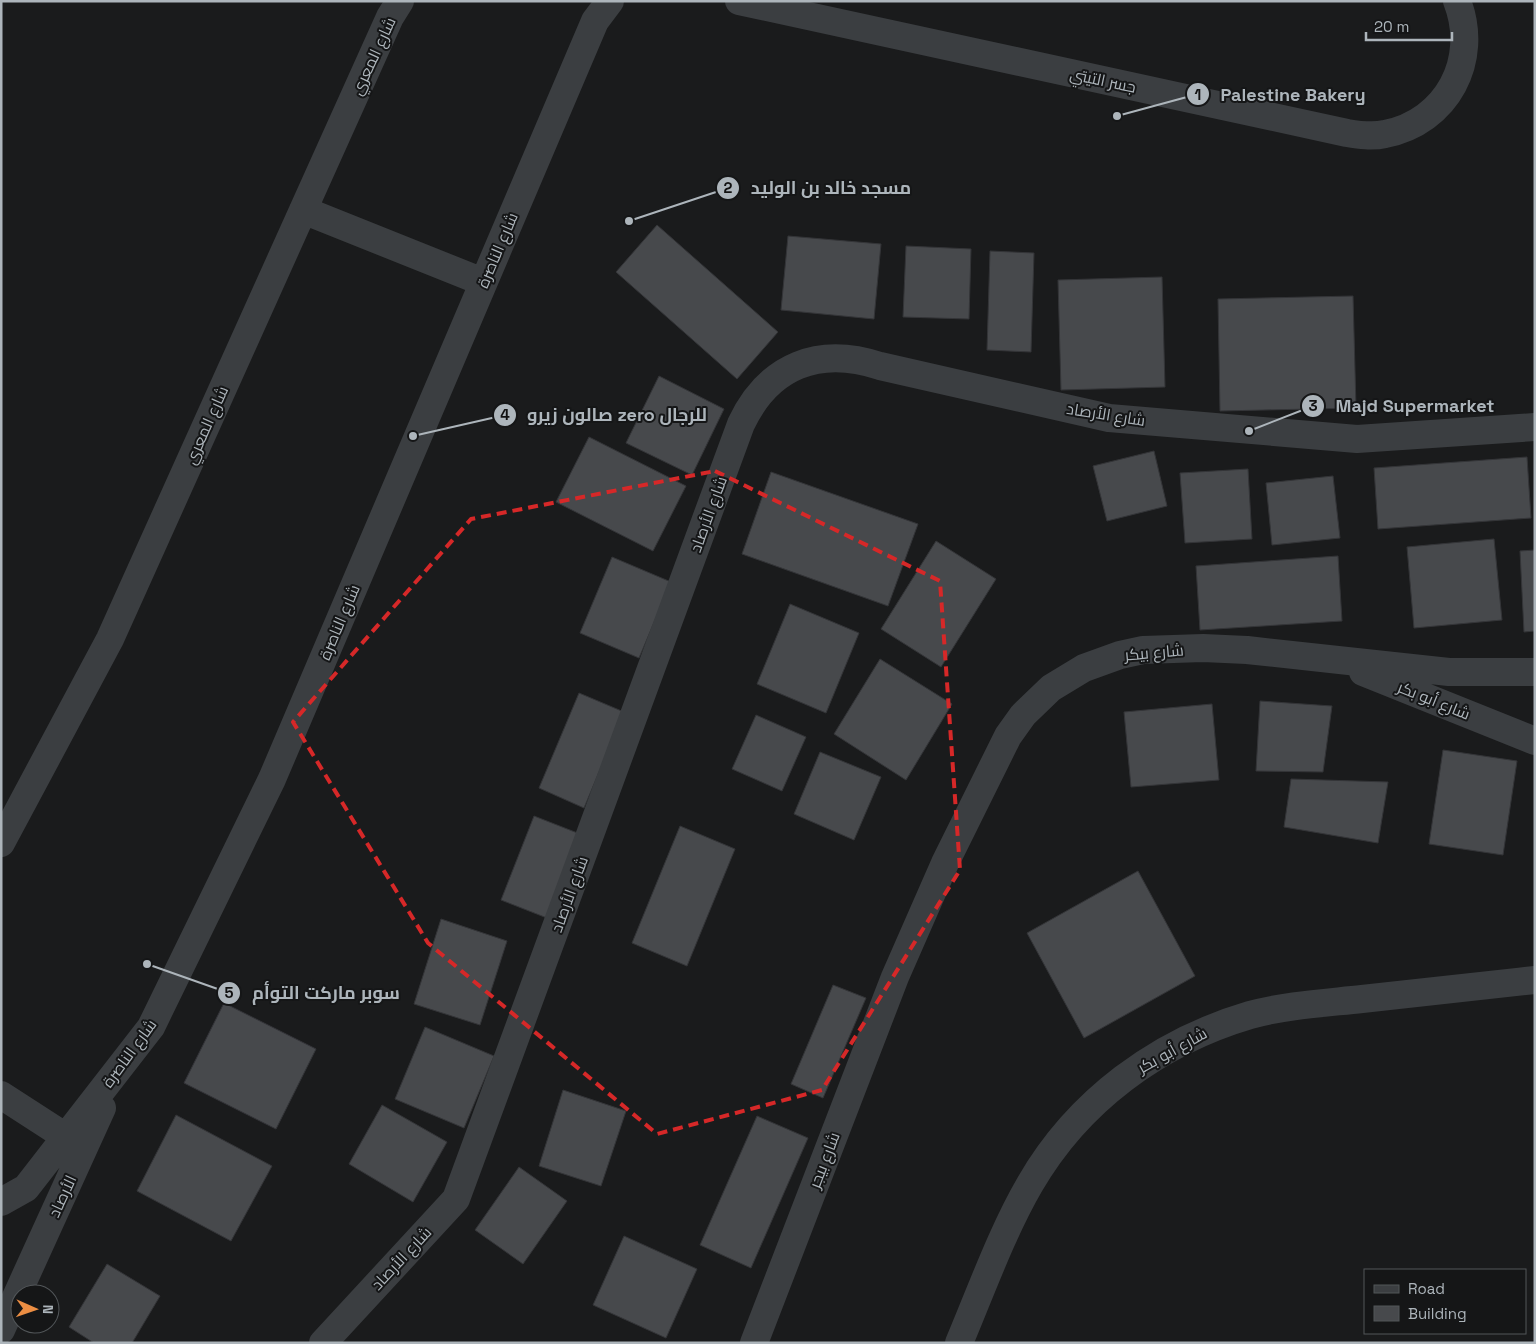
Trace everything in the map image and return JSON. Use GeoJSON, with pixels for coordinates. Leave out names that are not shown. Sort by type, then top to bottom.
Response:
{"type":"FeatureCollection","features":[{"type":"Feature","properties":{"kind":"street","name":"شارع المعري"},"geometry":{"type":"LineString","coordinates":[[1,843],[110,639],[390,17],[400,1]]}},
{"type":"Feature","properties":{"kind":"street","name":"شارع الناصرة"},"geometry":{"type":"LineString","coordinates":[[1,1202],[26,1188],[151,1027],[272,780],[595,20],[610,1]]}},
{"type":"Feature","properties":{"kind":"street","name":"جسر التيتي"},"geometry":{"type":"LineString","coordinates":[[739,1],[1365,136],[1384,135],[1418,122],[1432,112],[1445,98],[1455,83],[1461,66],[1464,48],[1464,30],[1457,1]]}},
{"type":"Feature","properties":{"kind":"street"},"geometry":{"type":"LineString","coordinates":[[303,210],[483,282]]}},
{"type":"Feature","properties":{"kind":"street","name":"شارع الأرصاد"},"geometry":{"type":"LineString","coordinates":[[323,1343],[456,1199],[741,424],[758,395],[771,381],[787,370],[804,363],[823,358],[841,357],[861,359],[880,366],[1109,418],[1358,439],[1535,427]]}},
{"type":"Feature","properties":{"kind":"street","name":"شارع بيكر"},"geometry":{"type":"LineString","coordinates":[[895,977],[945,863],[1008,736],[1023,715],[1051,688],[1084,668],[1120,654],[1143,650],[1204,648],[1247,650],[1449,672],[1535,672]]}},
{"type":"Feature","properties":{"kind":"street","name":"شارع أبو بكر"},"geometry":{"type":"LineString","coordinates":[[1333,660],[1535,740]]}},
{"type":"Feature","properties":{"kind":"street","name":"شارع بيجر"},"geometry":{"type":"LineString","coordinates":[[754,1343],[895,977]]}},
{"type":"Feature","properties":{"kind":"street","name":"شارع أبو بكر"},"geometry":{"type":"LineString","coordinates":[[959,1343],[1012,1220],[1030,1184],[1049,1154],[1071,1126],[1096,1101],[1124,1077],[1153,1057],[1184,1040],[1217,1026],[1251,1015],[1305,1005],[1535,980]]}},
{"type":"Feature","properties":{"kind":"street","name":"الأرصاد"},"geometry":{"type":"LineString","coordinates":[[1,1330],[123,1063]]}},
{"type":"Feature","properties":{"kind":"street"},"geometry":{"type":"LineString","coordinates":[[1,1094],[66,1137]]}},
{"type":"Feature","properties":{"kind":"highlighted area"},"geometry":{"type":"Polygon","coordinates":[[[715,471],[940,581],[960,870],[822,1090],[657,1134],[428,943],[293,722],[471,519],[715,471]]]}},
{"type":"Feature","properties":{"kind":"building"},"geometry":{"type":"Polygon","coordinates":[[[657,225],[778,332],[737,379],[616,272],[657,225]]]}},
{"type":"Feature","properties":{"kind":"building"},"geometry":{"type":"Polygon","coordinates":[[[788,236],[881,244],[874,319],[781,310],[788,236]]]}},
{"type":"Feature","properties":{"kind":"building"},"geometry":{"type":"Polygon","coordinates":[[[906,246],[971,249],[969,319],[903,317],[906,246]]]}},
{"type":"Feature","properties":{"kind":"building"},"geometry":{"type":"Polygon","coordinates":[[[990,251],[1034,253],[1031,352],[987,350],[990,251]]]}},
{"type":"Feature","properties":{"kind":"building"},"geometry":{"type":"Polygon","coordinates":[[[1162,277],[1165,387],[1061,390],[1058,280],[1162,277]]]}},
{"type":"Feature","properties":{"kind":"building"},"geometry":{"type":"Polygon","coordinates":[[[1353,296],[1356,408],[1220,411],[1218,299],[1353,296]]]}},
{"type":"Feature","properties":{"kind":"building"},"geometry":{"type":"Polygon","coordinates":[[[659,376],[724,409],[692,475],[626,443],[659,376]]]}},
{"type":"Feature","properties":{"kind":"building"},"geometry":{"type":"Polygon","coordinates":[[[589,437],[686,486],[653,551],[556,502],[589,437]]]}},
{"type":"Feature","properties":{"kind":"building"},"geometry":{"type":"Polygon","coordinates":[[[1154,451],[1167,506],[1107,521],[1093,466],[1154,451]]]}},
{"type":"Feature","properties":{"kind":"building"},"geometry":{"type":"Polygon","coordinates":[[[1527,457],[1531,518],[1378,529],[1374,468],[1527,457]]]}},
{"type":"Feature","properties":{"kind":"building"},"geometry":{"type":"Polygon","coordinates":[[[1248,469],[1252,539],[1185,543],[1180,473],[1248,469]]]}},
{"type":"Feature","properties":{"kind":"building"},"geometry":{"type":"Polygon","coordinates":[[[771,472],[918,524],[888,606],[742,554],[771,472]]]}},
{"type":"Feature","properties":{"kind":"building"},"geometry":{"type":"Polygon","coordinates":[[[1333,476],[1340,538],[1272,545],[1266,483],[1333,476]]]}},
{"type":"Feature","properties":{"kind":"building"},"geometry":{"type":"Polygon","coordinates":[[[1494,539],[1502,620],[1414,628],[1407,547],[1494,539]]]}},
{"type":"Feature","properties":{"kind":"building"},"geometry":{"type":"Polygon","coordinates":[[[936,541],[996,579],[941,667],[881,629],[936,541]]]}},
{"type":"Feature","properties":{"kind":"building"},"geometry":{"type":"Polygon","coordinates":[[[1535,550],[1535,631],[1524,632],[1520,551],[1535,550]]]}},
{"type":"Feature","properties":{"kind":"building"},"geometry":{"type":"Polygon","coordinates":[[[1338,556],[1342,621],[1200,630],[1196,566],[1338,556]]]}},
{"type":"Feature","properties":{"kind":"building"},"geometry":{"type":"Polygon","coordinates":[[[612,557],[671,582],[639,658],[580,633],[612,557]]]}},
{"type":"Feature","properties":{"kind":"building"},"geometry":{"type":"Polygon","coordinates":[[[790,604],[859,633],[826,713],[757,684],[790,604]]]}},
{"type":"Feature","properties":{"kind":"building"},"geometry":{"type":"Polygon","coordinates":[[[880,659],[952,704],[906,780],[834,734],[880,659]]]}},
{"type":"Feature","properties":{"kind":"building"},"geometry":{"type":"Polygon","coordinates":[[[579,693],[624,712],[584,808],[539,788],[579,693]]]}},
{"type":"Feature","properties":{"kind":"building"},"geometry":{"type":"Polygon","coordinates":[[[1260,701],[1332,706],[1323,772],[1256,771],[1260,701]]]}},
{"type":"Feature","properties":{"kind":"building"},"geometry":{"type":"Polygon","coordinates":[[[1212,704],[1219,780],[1131,787],[1124,712],[1212,704]]]}},
{"type":"Feature","properties":{"kind":"building"},"geometry":{"type":"Polygon","coordinates":[[[756,715],[806,737],[782,791],[732,769],[756,715]]]}},
{"type":"Feature","properties":{"kind":"building"},"geometry":{"type":"Polygon","coordinates":[[[1443,750],[1517,761],[1503,855],[1429,844],[1443,750]]]}},
{"type":"Feature","properties":{"kind":"building"},"geometry":{"type":"Polygon","coordinates":[[[820,752],[881,777],[854,840],[794,814],[820,752]]]}},
{"type":"Feature","properties":{"kind":"building"},"geometry":{"type":"Polygon","coordinates":[[[1291,779],[1388,782],[1378,843],[1284,827],[1291,779]]]}},
{"type":"Feature","properties":{"kind":"building"},"geometry":{"type":"Polygon","coordinates":[[[534,816],[580,834],[547,918],[501,900],[534,816]]]}},
{"type":"Feature","properties":{"kind":"building"},"geometry":{"type":"Polygon","coordinates":[[[680,826],[735,849],[687,966],[632,943],[680,826]]]}},
{"type":"Feature","properties":{"kind":"building"},"geometry":{"type":"Polygon","coordinates":[[[1138,871],[1195,976],[1084,1038],[1027,933],[1138,871]]]}},
{"type":"Feature","properties":{"kind":"building"},"geometry":{"type":"Polygon","coordinates":[[[441,919],[507,941],[480,1025],[414,1004],[441,919]]]}},
{"type":"Feature","properties":{"kind":"building"},"geometry":{"type":"Polygon","coordinates":[[[833,985],[866,998],[823,1098],[791,1084],[833,985]]]}},
{"type":"Feature","properties":{"kind":"building"},"geometry":{"type":"Polygon","coordinates":[[[224,1003],[316,1049],[276,1129],[184,1083],[224,1003]]]}},
{"type":"Feature","properties":{"kind":"building"},"geometry":{"type":"Polygon","coordinates":[[[425,1027],[494,1056],[464,1128],[395,1099],[425,1027]]]}},
{"type":"Feature","properties":{"kind":"building"},"geometry":{"type":"Polygon","coordinates":[[[563,1090],[626,1111],[601,1186],[539,1166],[563,1090]]]}},
{"type":"Feature","properties":{"kind":"building"},"geometry":{"type":"Polygon","coordinates":[[[382,1105],[447,1142],[413,1202],[349,1164],[382,1105]]]}},
{"type":"Feature","properties":{"kind":"building"},"geometry":{"type":"Polygon","coordinates":[[[176,1115],[272,1166],[231,1241],[137,1191],[176,1115]]]}},
{"type":"Feature","properties":{"kind":"building"},"geometry":{"type":"Polygon","coordinates":[[[757,1116],[808,1138],[751,1268],[700,1245],[757,1116]]]}},
{"type":"Feature","properties":{"kind":"building"},"geometry":{"type":"Polygon","coordinates":[[[519,1167],[567,1201],[523,1264],[475,1230],[519,1167]]]}},
{"type":"Feature","properties":{"kind":"building"},"geometry":{"type":"Polygon","coordinates":[[[624,1236],[697,1269],[666,1338],[593,1305],[624,1236]]]}},
{"type":"Feature","properties":{"kind":"building"},"geometry":{"type":"Polygon","coordinates":[[[107,1264],[160,1296],[132,1343],[94,1343],[69,1327],[107,1264]]]}},
{"type":"Feature","properties":{"kind":"place","name":"Palestine Bakery"},"geometry":{"type":"Point","coordinates":[1117,116]}},
{"type":"Feature","properties":{"kind":"place","name":"مسجد خالد بن الوليد"},"geometry":{"type":"Point","coordinates":[629,221]}},
{"type":"Feature","properties":{"kind":"place","name":"Majd Supermarket"},"geometry":{"type":"Point","coordinates":[1249,431]}},
{"type":"Feature","properties":{"kind":"place","name":"صالون زيرو zero للرجال"},"geometry":{"type":"Point","coordinates":[413,436]}},
{"type":"Feature","properties":{"kind":"place","name":"سوبر ماركت التوأم"},"geometry":{"type":"Point","coordinates":[147,964]}}]}
